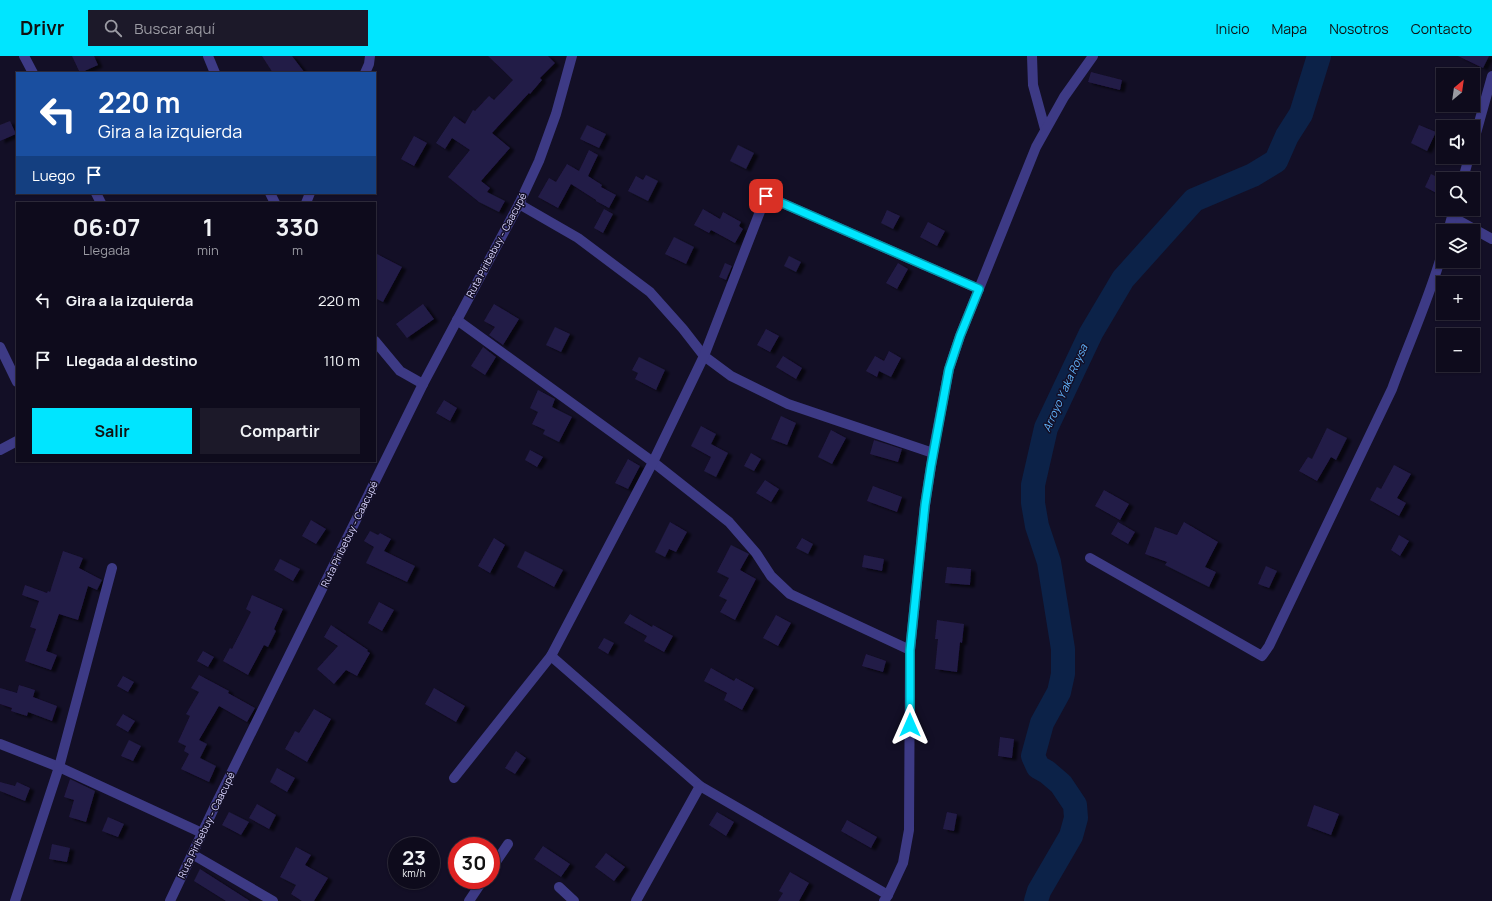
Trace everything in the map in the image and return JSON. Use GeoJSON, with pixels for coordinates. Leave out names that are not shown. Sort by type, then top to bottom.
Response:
{"type":"FeatureCollection","features":[{"type":"Feature","properties":{"kind":"street"},"geometry":{"type":"LineString","coordinates":[[24,56],[32,72]]}},
{"type":"Feature","properties":{"kind":"street"},"geometry":{"type":"LineString","coordinates":[[208,56],[215,72]]}},
{"type":"Feature","properties":{"kind":"street"},"geometry":{"type":"LineString","coordinates":[[365,72],[369,64],[370,56]]}},
{"type":"Feature","properties":{"kind":"street","name":"Ruta Piribebuy - Caacupé"},"geometry":{"type":"LineString","coordinates":[[170,901],[423,384],[519,204],[539,161],[556,114],[572,56]]}},
{"type":"Feature","properties":{"kind":"street"},"geometry":{"type":"LineString","coordinates":[[1032,56],[1033,85],[1045,129]]}},
{"type":"Feature","properties":{"kind":"street"},"geometry":{"type":"LineString","coordinates":[[552,656],[700,786],[886,898],[903,862],[909,830],[910,650],[925,505],[949,369],[960,336],[1036,148],[1045,129],[1064,97],[1092,56]]}},
{"type":"Feature","properties":{"kind":"street"},"geometry":{"type":"LineString","coordinates":[[1480,120],[1492,76]]}},
{"type":"Feature","properties":{"kind":"street"},"geometry":{"type":"LineString","coordinates":[[454,778],[552,656],[653,462],[704,356],[766,196],[979,289]]}},
{"type":"Feature","properties":{"kind":"street"},"geometry":{"type":"LineString","coordinates":[[519,204],[578,238],[650,292],[683,329],[704,356],[731,376],[788,404],[933,453]]}},
{"type":"Feature","properties":{"kind":"street"},"geometry":{"type":"LineString","coordinates":[[1458,216],[1492,239]]}},
{"type":"Feature","properties":{"kind":"street"},"geometry":{"type":"LineString","coordinates":[[1090,558],[1262,656],[1269,646],[1392,389],[1405,351],[1438,268]]}},
{"type":"Feature","properties":{"kind":"street"},"geometry":{"type":"LineString","coordinates":[[457,320],[653,462],[729,522],[756,553],[771,576],[790,594],[910,650]]}},
{"type":"Feature","properties":{"kind":"street"},"geometry":{"type":"LineString","coordinates":[[376,342],[400,371],[423,384]]}},
{"type":"Feature","properties":{"kind":"street"},"geometry":{"type":"LineString","coordinates":[[0,347],[16,380]]}},
{"type":"Feature","properties":{"kind":"street"},"geometry":{"type":"LineString","coordinates":[[0,450],[16,442]]}},
{"type":"Feature","properties":{"kind":"street"},"geometry":{"type":"LineString","coordinates":[[15,901],[59,767],[112,568]]}},
{"type":"Feature","properties":{"kind":"street"},"geometry":{"type":"LineString","coordinates":[[0,744],[59,767],[202,833]]}},
{"type":"Feature","properties":{"kind":"street"},"geometry":{"type":"LineString","coordinates":[[636,901],[700,786]]}},
{"type":"Feature","properties":{"kind":"street"},"geometry":{"type":"LineString","coordinates":[[500,856],[508,844]]}},
{"type":"Feature","properties":{"kind":"street"},"geometry":{"type":"LineString","coordinates":[[192,854],[273,901]]}},
{"type":"Feature","properties":{"kind":"street"},"geometry":{"type":"LineString","coordinates":[[559,887],[574,901]]}},
{"type":"Feature","properties":{"kind":"street"},"geometry":{"type":"LineString","coordinates":[[469,901],[477,889]]}},
{"type":"Feature","properties":{"kind":"building"},"geometry":{"type":"Polygon","coordinates":[[[72,56],[94,56],[98,65],[80,72],[72,56]]]}},
{"type":"Feature","properties":{"kind":"building"},"geometry":{"type":"Polygon","coordinates":[[[262,56],[292,56],[304,72],[272,72],[262,56]]]}},
{"type":"Feature","properties":{"kind":"building"},"geometry":{"type":"Polygon","coordinates":[[[488,56],[548,56],[555,63],[540,78],[542,80],[530,94],[529,93],[492,133],[510,148],[481,181],[490,188],[487,192],[505,201],[499,212],[479,202],[448,177],[470,150],[452,138],[445,149],[436,143],[454,116],[465,124],[473,110],[475,111],[489,96],[494,100],[513,80],[488,56]]]}},
{"type":"Feature","properties":{"kind":"building"},"geometry":{"type":"Polygon","coordinates":[[[1458,56],[1489,56],[1483,68],[1458,56]]]}},
{"type":"Feature","properties":{"kind":"building"},"geometry":{"type":"Polygon","coordinates":[[[1091,72],[1122,80],[1120,90],[1088,82],[1091,72]]]}},
{"type":"Feature","properties":{"kind":"building"},"geometry":{"type":"Polygon","coordinates":[[[10,121],[16,134],[0,141],[0,125],[10,121]]]}},
{"type":"Feature","properties":{"kind":"building"},"geometry":{"type":"Polygon","coordinates":[[[587,125],[606,134],[599,148],[580,139],[587,125]]]}},
{"type":"Feature","properties":{"kind":"building"},"geometry":{"type":"Polygon","coordinates":[[[1419,125],[1436,132],[1427,151],[1411,143],[1419,125]]]}},
{"type":"Feature","properties":{"kind":"building"},"geometry":{"type":"Polygon","coordinates":[[[414,136],[427,143],[414,166],[401,159],[414,136]]]}},
{"type":"Feature","properties":{"kind":"building"},"geometry":{"type":"Polygon","coordinates":[[[738,145],[754,153],[746,169],[730,161],[738,145]]]}},
{"type":"Feature","properties":{"kind":"building"},"geometry":{"type":"Polygon","coordinates":[[[589,150],[598,155],[588,176],[602,185],[601,187],[616,195],[609,208],[571,184],[558,208],[538,197],[549,178],[556,182],[567,164],[579,171],[589,150]]]}},
{"type":"Feature","properties":{"kind":"building"},"geometry":{"type":"Polygon","coordinates":[[[1431,174],[1436,176],[1436,193],[1425,187],[1431,174]]]}},
{"type":"Feature","properties":{"kind":"building"},"geometry":{"type":"Polygon","coordinates":[[[646,175],[658,181],[648,201],[628,191],[636,176],[643,180],[646,175]]]}},
{"type":"Feature","properties":{"kind":"building"},"geometry":{"type":"Polygon","coordinates":[[[604,209],[613,214],[603,233],[594,228],[604,209]]]}},
{"type":"Feature","properties":{"kind":"building"},"geometry":{"type":"Polygon","coordinates":[[[703,209],[720,219],[723,212],[741,222],[739,226],[743,229],[735,243],[711,230],[709,233],[694,225],[703,209]]]}},
{"type":"Feature","properties":{"kind":"building"},"geometry":{"type":"Polygon","coordinates":[[[887,210],[900,216],[893,229],[881,223],[887,210]]]}},
{"type":"Feature","properties":{"kind":"building"},"geometry":{"type":"Polygon","coordinates":[[[928,222],[945,231],[937,246],[920,237],[928,222]]]}},
{"type":"Feature","properties":{"kind":"building"},"geometry":{"type":"Polygon","coordinates":[[[674,237],[694,247],[686,264],[665,254],[674,237]]]}},
{"type":"Feature","properties":{"kind":"building"},"geometry":{"type":"Polygon","coordinates":[[[376,254],[402,267],[383,302],[376,298],[376,254]]]}},
{"type":"Feature","properties":{"kind":"building"},"geometry":{"type":"Polygon","coordinates":[[[789,256],[801,262],[796,272],[784,266],[789,256]]]}},
{"type":"Feature","properties":{"kind":"building"},"geometry":{"type":"Polygon","coordinates":[[[725,263],[732,266],[726,280],[719,277],[725,263]]]}},
{"type":"Feature","properties":{"kind":"building"},"geometry":{"type":"Polygon","coordinates":[[[898,263],[908,269],[897,289],[886,283],[898,263]]]}},
{"type":"Feature","properties":{"kind":"building"},"geometry":{"type":"Polygon","coordinates":[[[423,304],[434,319],[407,338],[396,324],[423,304]]]}},
{"type":"Feature","properties":{"kind":"building"},"geometry":{"type":"Polygon","coordinates":[[[494,304],[519,319],[503,345],[489,335],[495,327],[484,321],[494,304]]]}},
{"type":"Feature","properties":{"kind":"building"},"geometry":{"type":"Polygon","coordinates":[[[555,327],[570,334],[561,352],[546,345],[555,327]]]}},
{"type":"Feature","properties":{"kind":"building"},"geometry":{"type":"Polygon","coordinates":[[[766,329],[779,336],[770,352],[757,345],[766,329]]]}},
{"type":"Feature","properties":{"kind":"building"},"geometry":{"type":"Polygon","coordinates":[[[483,347],[496,357],[485,375],[471,366],[483,347]]]}},
{"type":"Feature","properties":{"kind":"building"},"geometry":{"type":"Polygon","coordinates":[[[889,351],[901,358],[891,377],[879,371],[877,377],[866,371],[875,356],[884,361],[889,351]]]}},
{"type":"Feature","properties":{"kind":"building"},"geometry":{"type":"Polygon","coordinates":[[[783,356],[802,368],[796,379],[776,367],[783,356]]]}},
{"type":"Feature","properties":{"kind":"building"},"geometry":{"type":"Polygon","coordinates":[[[639,357],[665,370],[656,390],[635,379],[638,373],[632,370],[639,357]]]}},
{"type":"Feature","properties":{"kind":"building"},"geometry":{"type":"Polygon","coordinates":[[[538,390],[555,399],[552,407],[572,417],[559,442],[543,434],[545,430],[532,424],[538,412],[530,408],[538,390]]]}},
{"type":"Feature","properties":{"kind":"building"},"geometry":{"type":"Polygon","coordinates":[[[444,400],[457,408],[450,421],[436,413],[444,400]]]}},
{"type":"Feature","properties":{"kind":"building"},"geometry":{"type":"Polygon","coordinates":[[[781,416],[796,423],[787,445],[771,439],[781,416]]]}},
{"type":"Feature","properties":{"kind":"building"},"geometry":{"type":"Polygon","coordinates":[[[701,426],[716,434],[711,444],[728,453],[716,477],[704,471],[711,457],[691,446],[701,426]]]}},
{"type":"Feature","properties":{"kind":"building"},"geometry":{"type":"Polygon","coordinates":[[[1327,428],[1347,438],[1336,460],[1331,457],[1317,481],[1299,471],[1308,457],[1312,459],[1327,428]]]}},
{"type":"Feature","properties":{"kind":"building"},"geometry":{"type":"Polygon","coordinates":[[[831,430],[846,438],[832,464],[818,457],[831,430]]]}},
{"type":"Feature","properties":{"kind":"building"},"geometry":{"type":"Polygon","coordinates":[[[874,440],[902,449],[898,462],[870,454],[874,440]]]}},
{"type":"Feature","properties":{"kind":"building"},"geometry":{"type":"Polygon","coordinates":[[[530,450],[543,457],[537,467],[525,460],[530,450]]]}},
{"type":"Feature","properties":{"kind":"building"},"geometry":{"type":"Polygon","coordinates":[[[751,453],[761,459],[754,471],[744,466],[751,453]]]}},
{"type":"Feature","properties":{"kind":"building"},"geometry":{"type":"Polygon","coordinates":[[[628,459],[640,466],[628,489],[615,483],[628,459]]]}},
{"type":"Feature","properties":{"kind":"building"},"geometry":{"type":"Polygon","coordinates":[[[1394,465],[1411,474],[1397,498],[1406,503],[1399,516],[1370,500],[1377,487],[1381,489],[1394,465]]]}},
{"type":"Feature","properties":{"kind":"building"},"geometry":{"type":"Polygon","coordinates":[[[765,480],[779,489],[771,502],[756,493],[765,480]]]}},
{"type":"Feature","properties":{"kind":"building"},"geometry":{"type":"Polygon","coordinates":[[[873,486],[902,497],[897,512],[867,501],[873,486]]]}},
{"type":"Feature","properties":{"kind":"building"},"geometry":{"type":"Polygon","coordinates":[[[1104,490],[1129,504],[1120,520],[1095,506],[1104,490]]]}},
{"type":"Feature","properties":{"kind":"building"},"geometry":{"type":"Polygon","coordinates":[[[311,520],[326,529],[316,544],[302,536],[311,520]]]}},
{"type":"Feature","properties":{"kind":"building"},"geometry":{"type":"Polygon","coordinates":[[[670,522],[687,532],[676,552],[669,549],[665,557],[655,552],[670,522]]]}},
{"type":"Feature","properties":{"kind":"building"},"geometry":{"type":"Polygon","coordinates":[[[1118,522],[1135,532],[1128,544],[1111,534],[1118,522]]]}},
{"type":"Feature","properties":{"kind":"building"},"geometry":{"type":"Polygon","coordinates":[[[1184,522],[1218,542],[1205,567],[1216,572],[1209,587],[1165,565],[1167,562],[1145,554],[1155,527],[1177,535],[1184,522]]]}},
{"type":"Feature","properties":{"kind":"building"},"geometry":{"type":"Polygon","coordinates":[[[370,531],[378,535],[380,533],[391,539],[384,551],[415,566],[407,582],[366,563],[374,547],[364,541],[370,531]]]}},
{"type":"Feature","properties":{"kind":"building"},"geometry":{"type":"Polygon","coordinates":[[[1399,535],[1409,541],[1400,556],[1391,550],[1399,535]]]}},
{"type":"Feature","properties":{"kind":"building"},"geometry":{"type":"Polygon","coordinates":[[[494,538],[505,545],[490,573],[478,566],[494,538]]]}},
{"type":"Feature","properties":{"kind":"building"},"geometry":{"type":"Polygon","coordinates":[[[802,538],[813,544],[808,554],[796,548],[802,538]]]}},
{"type":"Feature","properties":{"kind":"building"},"geometry":{"type":"Polygon","coordinates":[[[731,545],[749,554],[740,570],[756,579],[735,620],[720,612],[727,600],[719,596],[729,578],[717,572],[731,545]]]}},
{"type":"Feature","properties":{"kind":"building"},"geometry":{"type":"Polygon","coordinates":[[[63,551],[83,558],[79,568],[102,580],[97,590],[88,586],[78,620],[59,614],[46,651],[57,655],[51,670],[25,661],[36,629],[30,627],[39,601],[22,595],[25,585],[47,593],[48,591],[50,592],[63,551]]]}},
{"type":"Feature","properties":{"kind":"building"},"geometry":{"type":"Polygon","coordinates":[[[525,551],[563,570],[554,587],[517,567],[525,551]]]}},
{"type":"Feature","properties":{"kind":"building"},"geometry":{"type":"Polygon","coordinates":[[[864,555],[884,559],[882,571],[862,567],[864,555]]]}},
{"type":"Feature","properties":{"kind":"building"},"geometry":{"type":"Polygon","coordinates":[[[280,559],[300,569],[293,581],[274,570],[280,559]]]}},
{"type":"Feature","properties":{"kind":"building"},"geometry":{"type":"Polygon","coordinates":[[[1266,566],[1277,571],[1269,588],[1258,584],[1266,566]]]}},
{"type":"Feature","properties":{"kind":"building"},"geometry":{"type":"Polygon","coordinates":[[[947,567],[971,569],[970,585],[945,583],[947,567]]]}},
{"type":"Feature","properties":{"kind":"building"},"geometry":{"type":"Polygon","coordinates":[[[252,595],[283,609],[274,629],[276,631],[268,647],[264,645],[248,675],[223,661],[230,648],[232,649],[251,612],[246,609],[252,595]]]}},
{"type":"Feature","properties":{"kind":"building"},"geometry":{"type":"Polygon","coordinates":[[[379,602],[394,610],[382,631],[368,623],[379,602]]]}},
{"type":"Feature","properties":{"kind":"building"},"geometry":{"type":"Polygon","coordinates":[[[630,614],[652,627],[653,625],[673,636],[664,652],[644,641],[647,636],[624,623],[630,614]]]}},
{"type":"Feature","properties":{"kind":"building"},"geometry":{"type":"Polygon","coordinates":[[[776,615],[791,623],[778,646],[763,638],[776,615]]]}},
{"type":"Feature","properties":{"kind":"building"},"geometry":{"type":"Polygon","coordinates":[[[937,620],[964,624],[962,643],[960,642],[957,672],[935,669],[938,639],[935,639],[937,620]]]}},
{"type":"Feature","properties":{"kind":"building"},"geometry":{"type":"Polygon","coordinates":[[[331,625],[368,650],[367,651],[370,653],[357,676],[346,670],[334,684],[317,669],[338,646],[324,637],[331,625]]]}},
{"type":"Feature","properties":{"kind":"building"},"geometry":{"type":"Polygon","coordinates":[[[604,638],[614,643],[608,654],[598,648],[604,638]]]}},
{"type":"Feature","properties":{"kind":"building"},"geometry":{"type":"Polygon","coordinates":[[[203,651],[214,657],[208,667],[197,661],[203,651]]]}},
{"type":"Feature","properties":{"kind":"building"},"geometry":{"type":"Polygon","coordinates":[[[866,654],[886,661],[883,672],[862,666],[866,654]]]}},
{"type":"Feature","properties":{"kind":"building"},"geometry":{"type":"Polygon","coordinates":[[[711,668],[734,681],[736,678],[754,688],[742,710],[724,700],[727,693],[704,681],[711,668]]]}},
{"type":"Feature","properties":{"kind":"building"},"geometry":{"type":"Polygon","coordinates":[[[199,675],[229,691],[228,693],[255,708],[247,722],[219,706],[199,740],[207,744],[200,758],[216,766],[209,782],[181,769],[189,754],[184,751],[186,746],[178,742],[190,716],[186,714],[199,692],[191,688],[199,675]]]}},
{"type":"Feature","properties":{"kind":"building"},"geometry":{"type":"Polygon","coordinates":[[[123,676],[134,682],[128,692],[117,686],[123,676]]]}},
{"type":"Feature","properties":{"kind":"building"},"geometry":{"type":"Polygon","coordinates":[[[19,685],[35,690],[33,697],[57,706],[52,721],[28,712],[27,716],[11,711],[12,708],[0,704],[0,688],[17,693],[19,685]]]}},
{"type":"Feature","properties":{"kind":"building"},"geometry":{"type":"Polygon","coordinates":[[[434,688],[465,706],[456,722],[425,704],[434,688]]]}},
{"type":"Feature","properties":{"kind":"building"},"geometry":{"type":"Polygon","coordinates":[[[314,709],[331,719],[307,762],[285,749],[295,731],[299,733],[314,709]]]}},
{"type":"Feature","properties":{"kind":"building"},"geometry":{"type":"Polygon","coordinates":[[[123,714],[135,721],[128,732],[116,725],[123,714]]]}},
{"type":"Feature","properties":{"kind":"building"},"geometry":{"type":"Polygon","coordinates":[[[1000,737],[1014,739],[1012,758],[998,756],[1000,737]]]}},
{"type":"Feature","properties":{"kind":"building"},"geometry":{"type":"Polygon","coordinates":[[[129,740],[141,746],[133,761],[121,756],[129,740]]]}},
{"type":"Feature","properties":{"kind":"building"},"geometry":{"type":"Polygon","coordinates":[[[516,751],[526,758],[515,774],[505,768],[516,751]]]}},
{"type":"Feature","properties":{"kind":"building"},"geometry":{"type":"Polygon","coordinates":[[[277,768],[295,778],[287,792],[270,782],[277,768]]]}},
{"type":"Feature","properties":{"kind":"building"},"geometry":{"type":"Polygon","coordinates":[[[70,779],[95,791],[86,822],[69,817],[74,800],[64,797],[70,779]]]}},
{"type":"Feature","properties":{"kind":"building"},"geometry":{"type":"Polygon","coordinates":[[[0,782],[15,786],[17,782],[30,788],[25,801],[0,791],[0,782]]]}},
{"type":"Feature","properties":{"kind":"building"},"geometry":{"type":"Polygon","coordinates":[[[257,804],[276,815],[269,829],[249,818],[257,804]]]}},
{"type":"Feature","properties":{"kind":"building"},"geometry":{"type":"Polygon","coordinates":[[[1314,805],[1339,814],[1331,835],[1307,826],[1314,805]]]}},
{"type":"Feature","properties":{"kind":"building"},"geometry":{"type":"Polygon","coordinates":[[[229,812],[249,822],[241,835],[222,825],[229,812]]]}},
{"type":"Feature","properties":{"kind":"building"},"geometry":{"type":"Polygon","coordinates":[[[717,812],[734,822],[726,836],[709,825],[717,812]]]}},
{"type":"Feature","properties":{"kind":"building"},"geometry":{"type":"Polygon","coordinates":[[[947,812],[957,814],[954,831],[943,829],[947,812]]]}},
{"type":"Feature","properties":{"kind":"building"},"geometry":{"type":"Polygon","coordinates":[[[108,817],[124,824],[118,837],[102,831],[108,817]]]}},
{"type":"Feature","properties":{"kind":"building"},"geometry":{"type":"Polygon","coordinates":[[[847,820],[877,837],[871,848],[841,831],[847,820]]]}},
{"type":"Feature","properties":{"kind":"building"},"geometry":{"type":"Polygon","coordinates":[[[52,844],[70,848],[67,862],[49,859],[52,844]]]}},
{"type":"Feature","properties":{"kind":"building"},"geometry":{"type":"Polygon","coordinates":[[[543,846],[570,864],[561,877],[534,859],[543,846]]]}},
{"type":"Feature","properties":{"kind":"building"},"geometry":{"type":"Polygon","coordinates":[[[296,847],[311,855],[305,865],[328,878],[314,901],[302,901],[291,894],[296,885],[280,877],[296,847]]]}},
{"type":"Feature","properties":{"kind":"building"},"geometry":{"type":"Polygon","coordinates":[[[606,853],[625,867],[614,881],[595,867],[606,853]]]}},
{"type":"Feature","properties":{"kind":"building"},"geometry":{"type":"Polygon","coordinates":[[[200,869],[250,901],[226,901],[194,881],[200,869]]]}},
{"type":"Feature","properties":{"kind":"building"},"geometry":{"type":"Polygon","coordinates":[[[790,872],[809,883],[799,901],[778,901],[783,893],[779,891],[790,872]]]}},
{"type":"Feature","properties":{"kind":"waterway","name":"Arroyo Y aka Roysa"},"geometry":{"type":"LineString","coordinates":[[1036,901],[1039,891],[1071,836],[1076,818],[1075,805],[1061,784],[1047,772],[1038,767],[1033,756],[1042,723],[1059,692],[1063,674],[1063,649],[1049,562],[1037,526],[1033,503],[1033,485],[1046,428],[1091,333],[1123,279],[1194,200],[1253,175],[1276,161],[1287,136],[1301,114],[1319,56]]}},
{"type":"Feature","properties":{"kind":"route"},"geometry":{"type":"LineString","coordinates":[[766,196],[979,289],[960,336],[949,369],[933,453],[925,505],[910,650],[910,725]]}}]}
